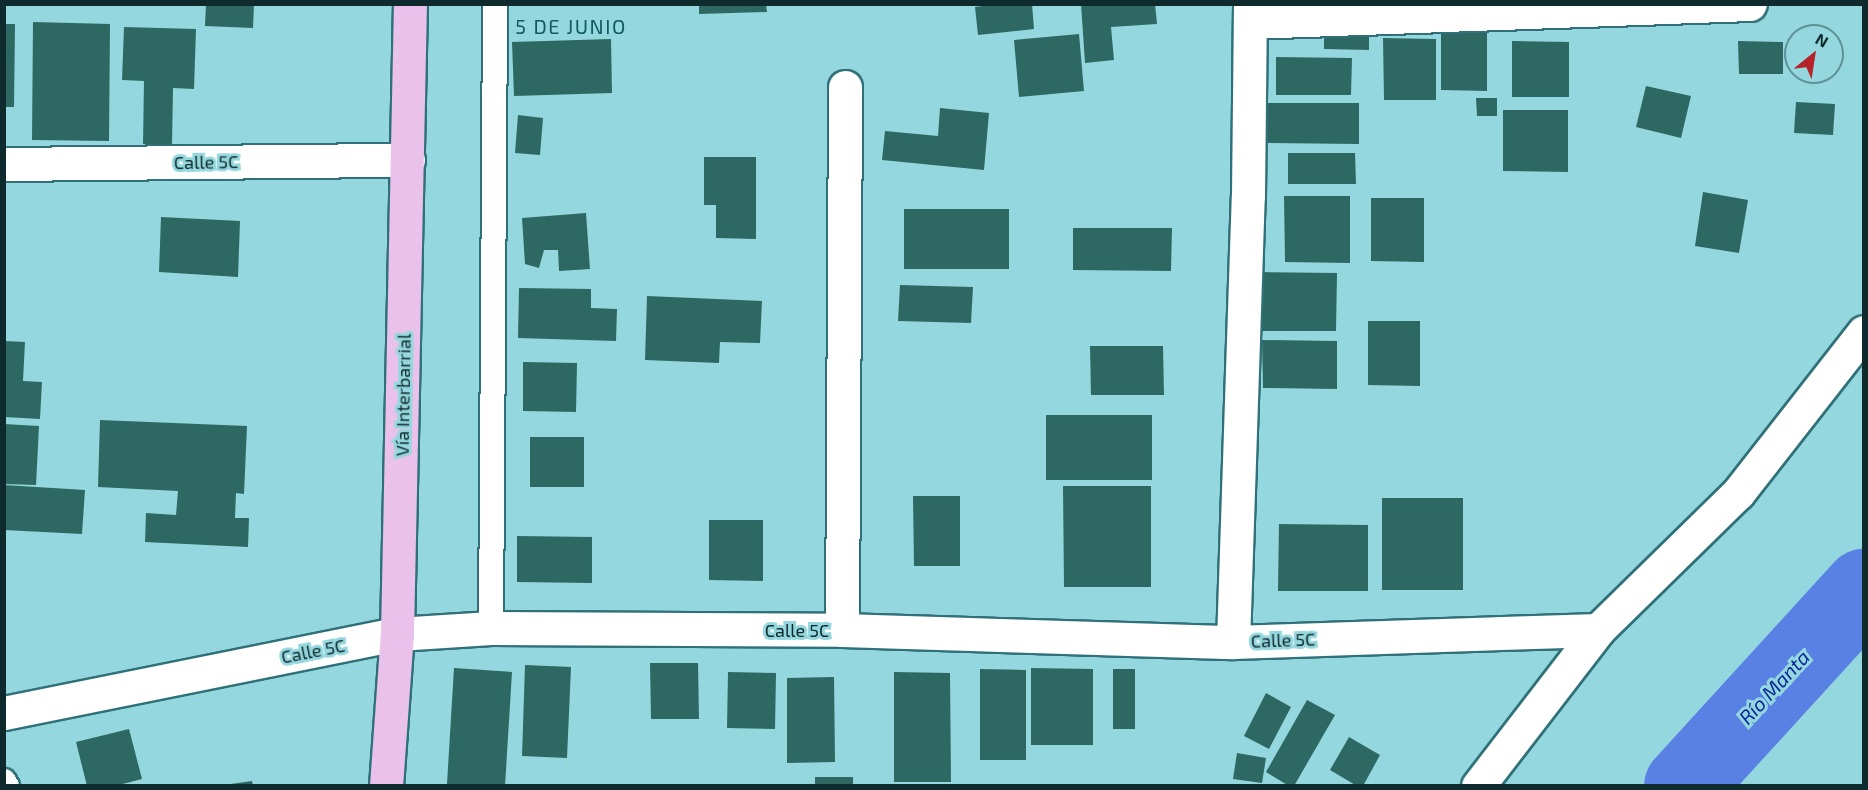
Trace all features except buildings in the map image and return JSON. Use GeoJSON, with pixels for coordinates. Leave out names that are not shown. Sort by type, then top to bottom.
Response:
{"type":"FeatureCollection","features":[{"type":"Feature","properties":{"kind":"main road","name":"Vía Interbarrial"},"geometry":{"type":"LineString","coordinates":[[386,786],[397,634],[410,4]]}},
{"type":"Feature","properties":{"kind":"street"},"geometry":{"type":"LineString","coordinates":[[1233,642],[1247,208],[1250,13],[1750,4]]}},
{"type":"Feature","properties":{"kind":"street"},"geometry":{"type":"LineString","coordinates":[[842,630],[845,87]]}},
{"type":"Feature","properties":{"kind":"street","name":"Calle 5C"},"geometry":{"type":"LineString","coordinates":[[4,164],[408,160]]}},
{"type":"Feature","properties":{"kind":"street"},"geometry":{"type":"LineString","coordinates":[[1478,786],[1598,630],[1738,494],[1863,332]]}},
{"type":"Feature","properties":{"kind":"street","name":"Calle 5C"},"geometry":{"type":"LineString","coordinates":[[4,713],[397,634],[491,628],[842,630],[1233,642],[1598,630]]}},
{"type":"Feature","properties":{"kind":"lane"},"geometry":{"type":"LineString","coordinates":[[491,628],[495,4]]}},
{"type":"Feature","properties":{"kind":"lane"},"geometry":{"type":"LineString","coordinates":[[4,781],[8,786]]}},
{"type":"Feature","properties":{"kind":"waterway","name":"Río Manta"},"geometry":{"type":"LineString","coordinates":[[1684,786],[1864,589]]}},
{"type":"Feature","properties":{"kind":"district","name":"5 DE JUNIO"},"geometry":{"type":"Point","coordinates":[571,26]}}]}
